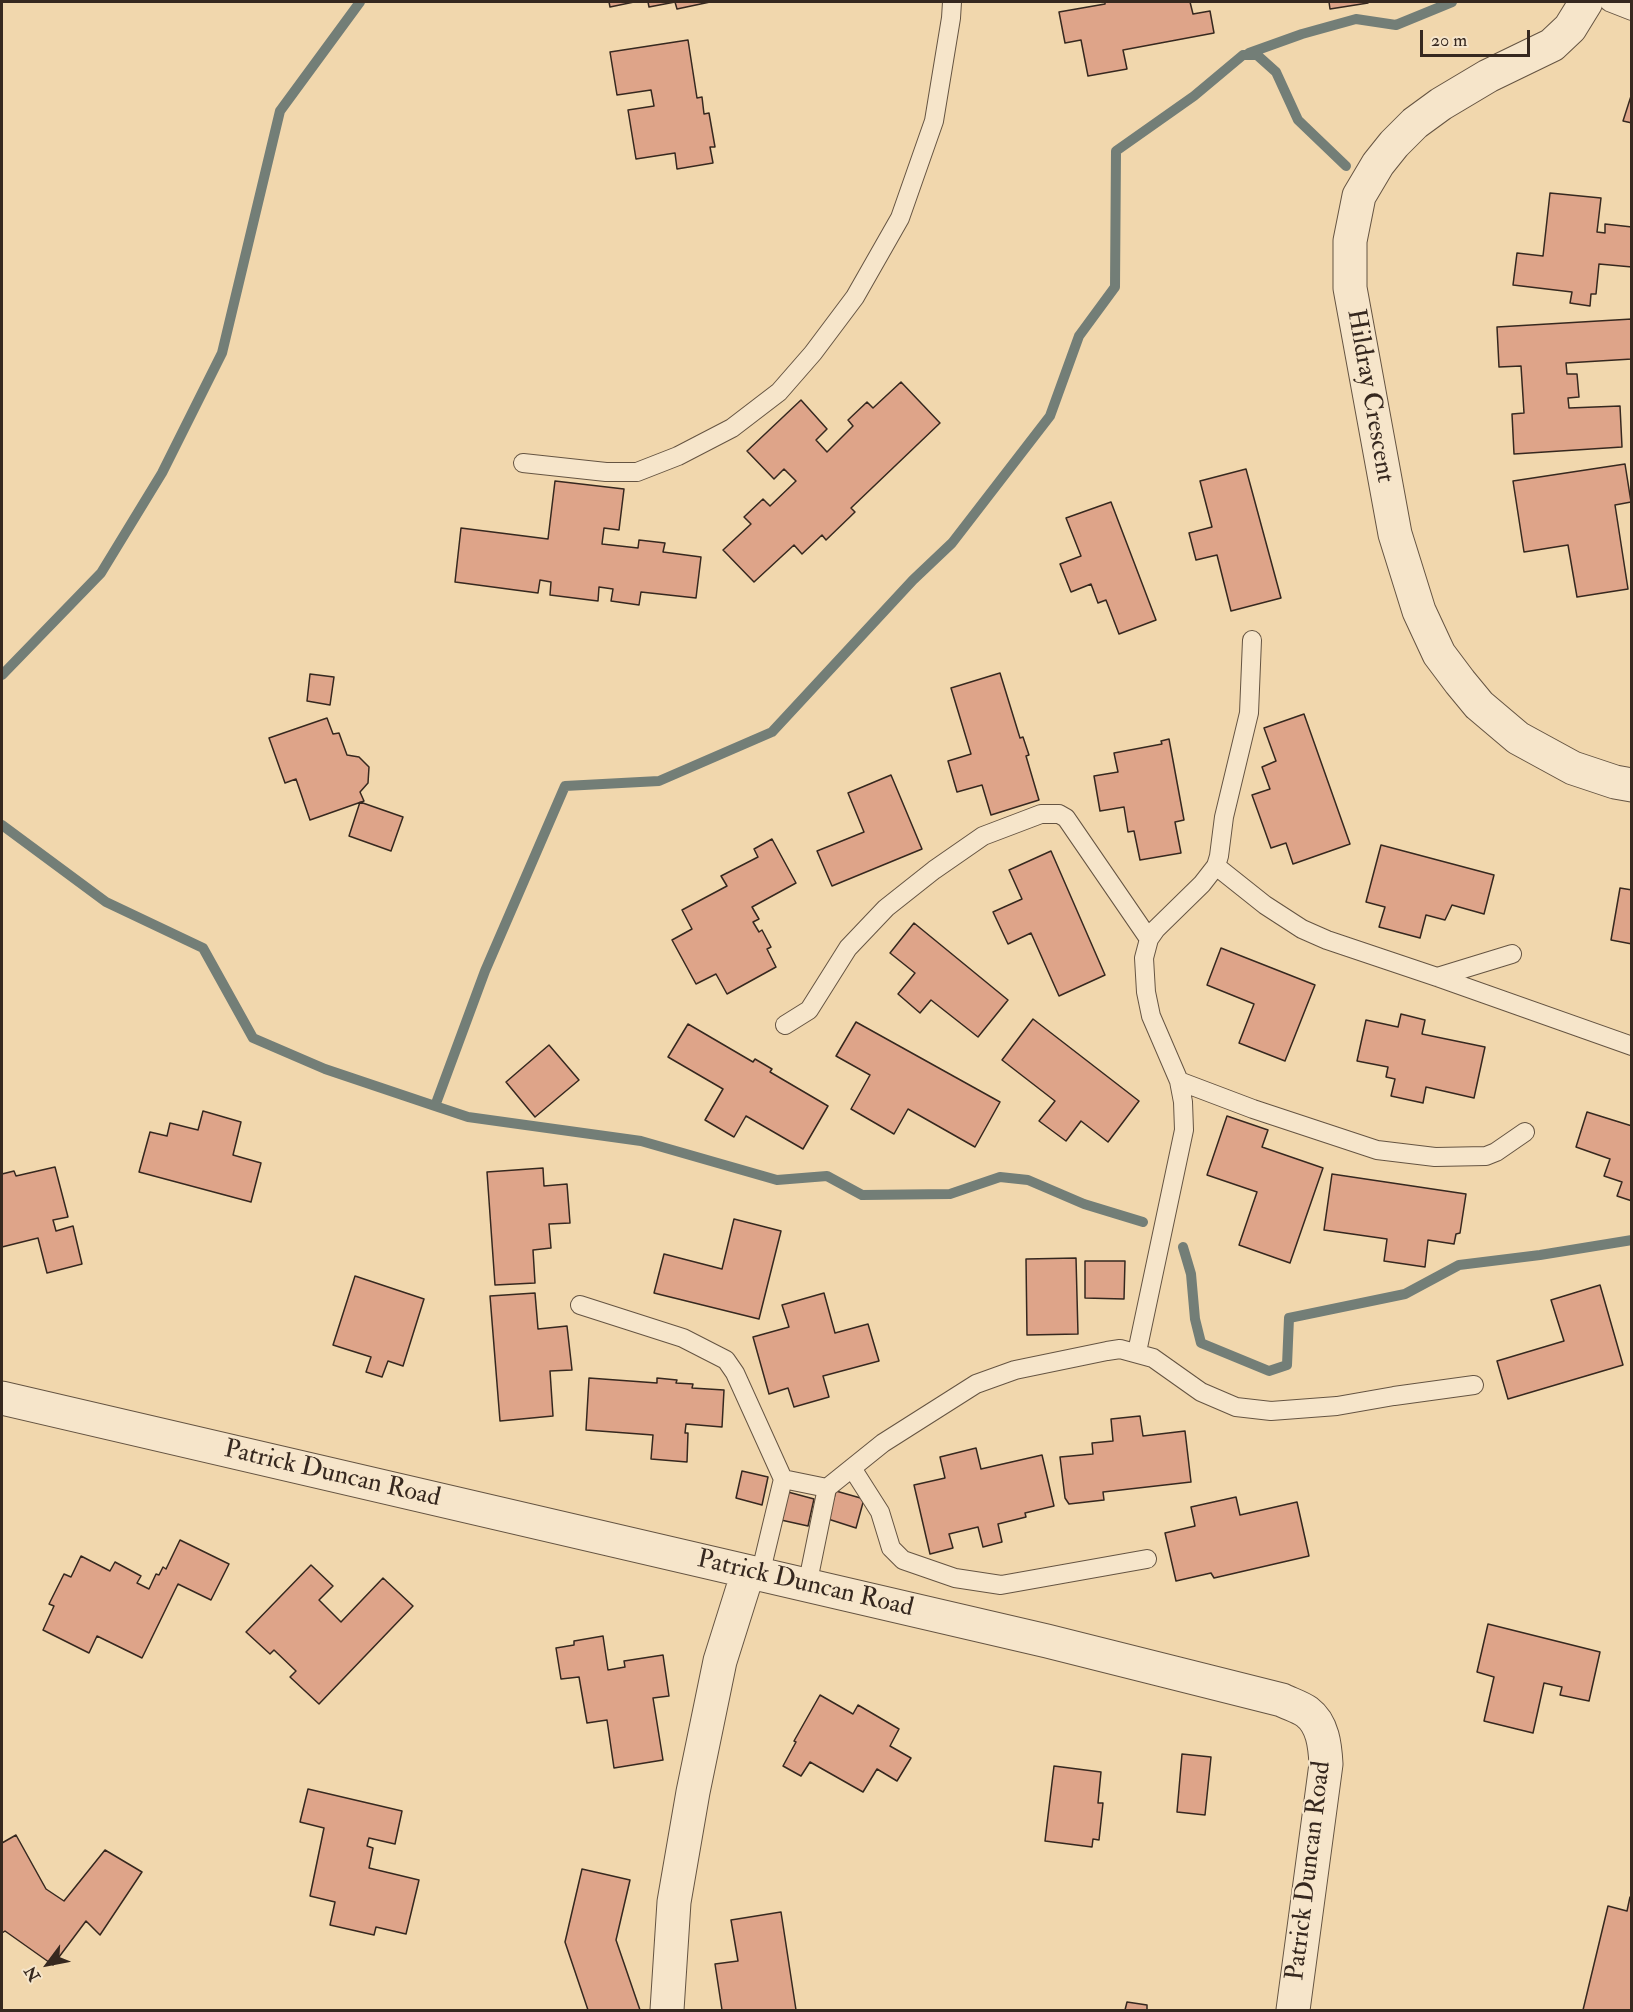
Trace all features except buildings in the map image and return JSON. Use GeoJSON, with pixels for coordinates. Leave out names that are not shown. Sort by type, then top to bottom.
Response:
{"type":"FeatureCollection","features":[{"type":"Feature","properties":{"kind":"street","name":"Hildray Crescent"},"geometry":{"type":"LineString","coordinates":[[1586,2],[1570,28],[1552,45],[1488,76],[1441,104],[1415,123],[1394,144],[1378,164],[1359,196],[1350,241],[1350,288],[1395,534],[1419,611],[1439,654],[1479,705],[1518,738],[1573,768],[1615,782],[1632,785]]}},
{"type":"Feature","properties":{"kind":"street","name":"Patrick Duncan Road"},"geometry":{"type":"LineString","coordinates":[[2,1398],[1047,1641],[1282,1700],[1307,1712],[1318,1724],[1325,1746],[1326,1764],[1293,2010]]}},
{"type":"Feature","properties":{"kind":"street"},"geometry":{"type":"LineString","coordinates":[[666,2010],[674,1902],[693,1792],[720,1660],[754,1573]]}},
{"type":"Feature","properties":{"kind":"lane"},"geometry":{"type":"LineString","coordinates":[[523,463],[606,472],[637,472],[678,456],[732,428],[779,392],[813,353],[855,297],[900,218],[934,121],[952,2]]}},
{"type":"Feature","properties":{"kind":"lane"},"geometry":{"type":"LineString","coordinates":[[1608,2],[1632,11]]}},
{"type":"Feature","properties":{"kind":"lane"},"geometry":{"type":"LineString","coordinates":[[1137,1352],[1184,1130],[1183,1102],[1179,1081],[1151,1016],[1146,992],[1144,958],[1149,939],[1169,914],[1202,884],[1216,866],[1224,818],[1249,712],[1252,640]]}},
{"type":"Feature","properties":{"kind":"lane"},"geometry":{"type":"LineString","coordinates":[[785,1025],[809,1010],[848,948],[885,908],[983,836],[1041,814],[1059,814],[1066,818],[1149,939]]}},
{"type":"Feature","properties":{"kind":"lane"},"geometry":{"type":"LineString","coordinates":[[1216,866],[1265,905],[1302,928],[1327,940],[1437,976],[1632,1046]]}},
{"type":"Feature","properties":{"kind":"lane"},"geometry":{"type":"LineString","coordinates":[[1437,976],[1512,954]]}},
{"type":"Feature","properties":{"kind":"lane"},"geometry":{"type":"LineString","coordinates":[[1179,1081],[1253,1109],[1377,1150],[1435,1157],[1486,1156],[1496,1152],[1525,1132]]}},
{"type":"Feature","properties":{"kind":"lane"},"geometry":{"type":"LineString","coordinates":[[580,1305],[683,1338],[726,1360],[735,1372],[783,1479],[754,1573]]}},
{"type":"Feature","properties":{"kind":"lane"},"geometry":{"type":"LineString","coordinates":[[807,1586],[826,1488],[883,1443],[976,1384],[1015,1370],[1120,1349],[1153,1358],[1201,1392],[1236,1407],[1271,1411],[1337,1406],[1474,1384]]}},
{"type":"Feature","properties":{"kind":"lane"},"geometry":{"type":"LineString","coordinates":[[852,1468],[880,1512],[891,1548],[903,1560],[955,1578],[1001,1585],[1147,1559]]}},
{"type":"Feature","properties":{"kind":"lane"},"geometry":{"type":"LineString","coordinates":[[783,1479],[826,1488]]}},
{"type":"Feature","properties":{"kind":"waterway"},"geometry":{"type":"LineString","coordinates":[[2,675],[101,573],[162,473],[222,353],[280,111],[360,2]]}},
{"type":"Feature","properties":{"kind":"waterway"},"geometry":{"type":"LineString","coordinates":[[1249,53],[1302,34],[1356,19],[1396,25],[1452,2]]}},
{"type":"Feature","properties":{"kind":"waterway"},"geometry":{"type":"LineString","coordinates":[[2,825],[106,902],[203,948],[253,1038],[325,1069],[435,1106],[485,971],[565,786],[659,781],[772,732],[913,580],[952,543],[1050,416],[1079,336],[1115,287],[1116,151],[1194,96],[1243,55],[1257,55],[1276,72],[1298,120],[1346,166]]}},
{"type":"Feature","properties":{"kind":"waterway"},"geometry":{"type":"LineString","coordinates":[[435,1106],[468,1117],[641,1141],[777,1180],[827,1176],[862,1195],[950,1194],[1000,1177],[1028,1180],[1084,1204],[1143,1222]]}},
{"type":"Feature","properties":{"kind":"waterway"},"geometry":{"type":"LineString","coordinates":[[1183,1247],[1191,1274],[1195,1319],[1201,1343],[1269,1371],[1287,1365],[1289,1318],[1405,1294],[1459,1265],[1632,1240]]}}]}
